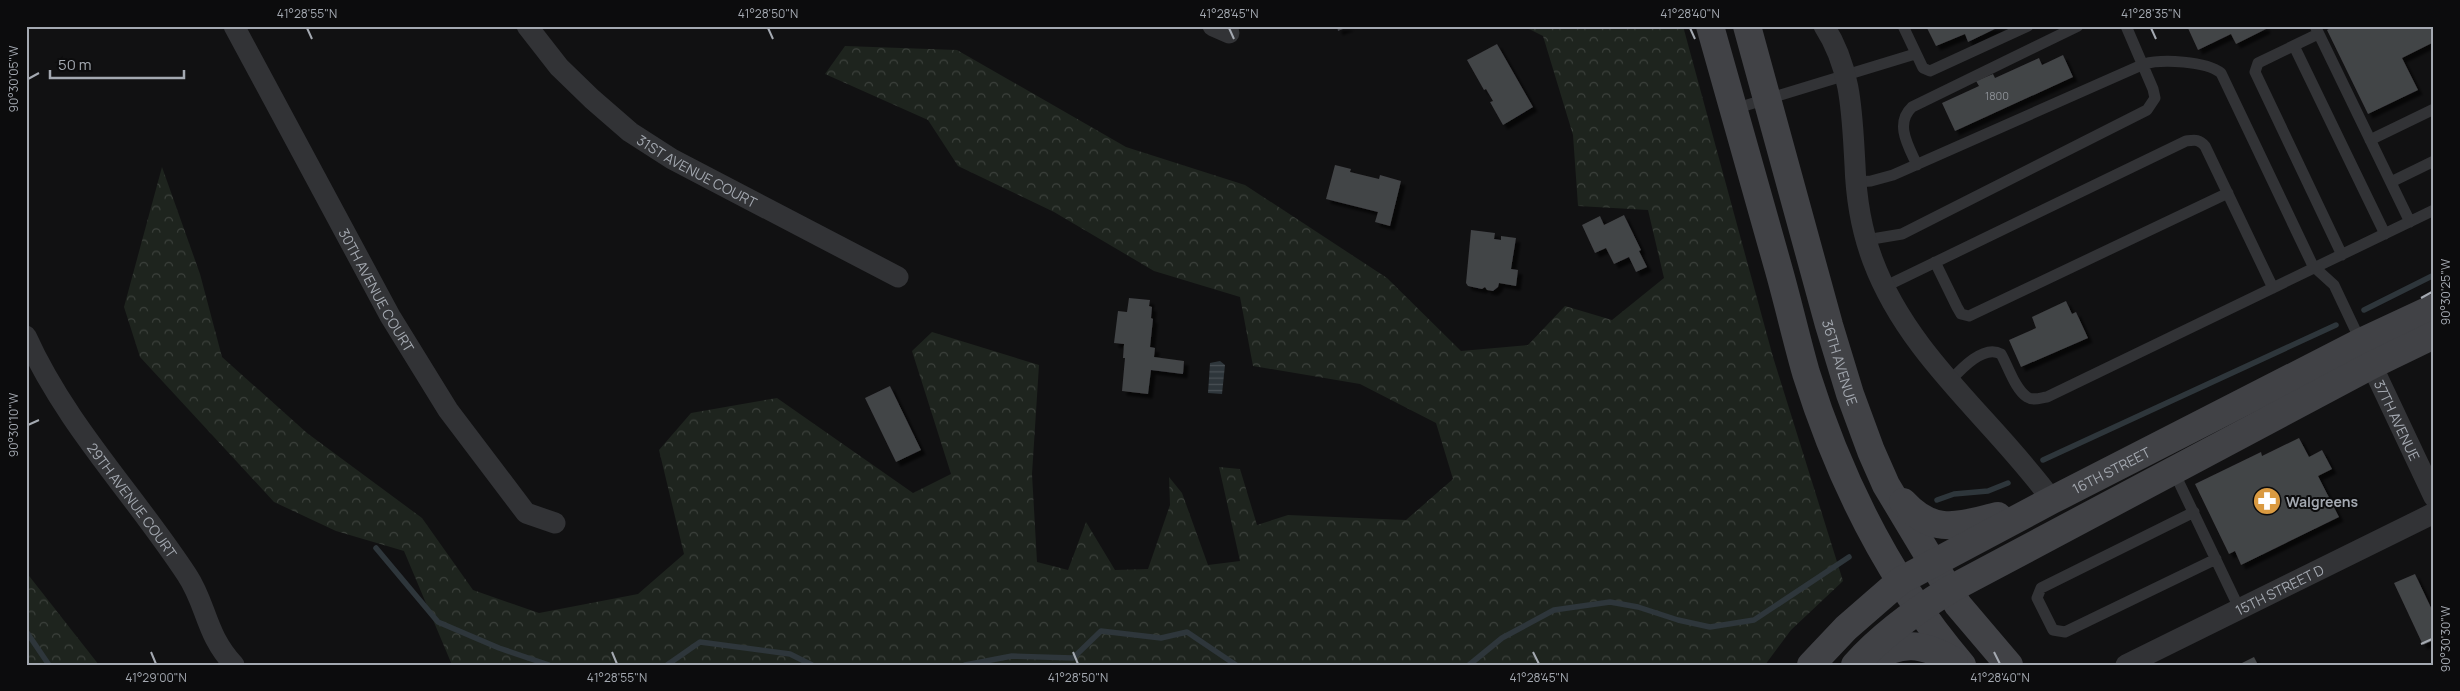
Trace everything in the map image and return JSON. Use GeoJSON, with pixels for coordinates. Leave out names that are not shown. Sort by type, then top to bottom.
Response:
{"type":"FeatureCollection","features":[{"type":"Feature","properties":{"kind":"main road"},"geometry":{"type":"LineString","coordinates":[[1710,26],[1806,373],[1828,436],[1854,496],[1917,610],[1962,665]]}},
{"type":"Feature","properties":{"kind":"main road","name":"36TH AVENUE"},"geometry":{"type":"LineString","coordinates":[[1747,26],[1850,394],[1871,451],[1886,485],[1949,590],[1983,637],[2009,665]]}},
{"type":"Feature","properties":{"kind":"main road","name":"16TH STREET"},"geometry":{"type":"LineString","coordinates":[[1855,665],[1868,650],[1917,610],[1949,590],[2174,472],[2366,354],[2434,308]]}},
{"type":"Feature","properties":{"kind":"main road","name":"16TH STREET"},"geometry":{"type":"LineString","coordinates":[[1811,665],[1846,628],[1900,580],[1933,562],[2045,503],[2366,354],[2434,335]]}},
{"type":"Feature","properties":{"kind":"main road"},"geometry":{"type":"LineString","coordinates":[[1886,485],[1919,518],[1940,526],[1957,526],[2045,503]]}},
{"type":"Feature","properties":{"kind":"main road"},"geometry":{"type":"LineString","coordinates":[[1861,665],[1893,647],[1908,645],[1928,647],[1962,665]]}},
{"type":"Feature","properties":{"kind":"street","name":"30TH AVENUE COURT"},"geometry":{"type":"LineString","coordinates":[[234,26],[390,316],[448,410],[526,513],[555,523]]}},
{"type":"Feature","properties":{"kind":"street","name":"31ST AVENUE COURT"},"geometry":{"type":"LineString","coordinates":[[527,26],[559,67],[630,132],[672,159],[898,277]]}},
{"type":"Feature","properties":{"kind":"street"},"geometry":{"type":"LineString","coordinates":[[1824,26],[1835,45],[1847,76],[1853,112],[1857,182],[1866,240],[1896,313],[1915,340],[2033,474],[2045,503]]}},
{"type":"Feature","properties":{"kind":"street","name":"29TH AVENUE COURT"},"geometry":{"type":"LineString","coordinates":[[26,336],[60,399],[188,576],[215,641],[234,665]]}},
{"type":"Feature","properties":{"kind":"street","name":"37TH AVENUE"},"geometry":{"type":"LineString","coordinates":[[2366,354],[2434,497]]}},
{"type":"Feature","properties":{"kind":"street","name":"15TH STREET D"},"geometry":{"type":"LineString","coordinates":[[2126,665],[2434,513]]}},
{"type":"Feature","properties":{"kind":"lane"},"geometry":{"type":"LineString","coordinates":[[1903,26],[1923,68],[1935,71],[2028,26]]}},
{"type":"Feature","properties":{"kind":"lane"},"geometry":{"type":"LineString","coordinates":[[1917,165],[1904,135],[1903,122],[1912,107],[2078,26]]}},
{"type":"Feature","properties":{"kind":"lane"},"geometry":{"type":"LineString","coordinates":[[1866,240],[1892,238],[1902,234],[2147,110],[2155,98],[2144,64],[2126,26]]}},
{"type":"Feature","properties":{"kind":"lane"},"geometry":{"type":"LineString","coordinates":[[2342,255],[2255,72],[2258,63],[2294,46],[2316,30],[2410,222]]}},
{"type":"Feature","properties":{"kind":"lane"},"geometry":{"type":"LineString","coordinates":[[2294,46],[2384,234]]}},
{"type":"Feature","properties":{"kind":"lane"},"geometry":{"type":"LineString","coordinates":[[1734,109],[1916,54]]}},
{"type":"Feature","properties":{"kind":"lane"},"geometry":{"type":"LineString","coordinates":[[1857,182],[1871,182],[1894,175],[2144,64],[2152,62],[2207,65],[2220,73],[2315,268],[2334,285],[2366,354]]}},
{"type":"Feature","properties":{"kind":"lane"},"geometry":{"type":"LineString","coordinates":[[2370,140],[2434,108]]}},
{"type":"Feature","properties":{"kind":"lane"},"geometry":{"type":"LineString","coordinates":[[1884,287],[2186,142],[2201,141],[2206,146],[2273,288]]}},
{"type":"Feature","properties":{"kind":"lane"},"geometry":{"type":"LineString","coordinates":[[2391,182],[2434,161]]}},
{"type":"Feature","properties":{"kind":"lane"},"geometry":{"type":"LineString","coordinates":[[1935,262],[1961,314],[1969,316],[2228,193]]}},
{"type":"Feature","properties":{"kind":"lane"},"geometry":{"type":"LineString","coordinates":[[1950,380],[1975,359],[1989,352],[1996,351],[2001,354],[2027,398],[2035,400],[2434,210]]}},
{"type":"Feature","properties":{"kind":"lane"},"geometry":{"type":"LineString","coordinates":[[2174,472],[2239,608]]}},
{"type":"Feature","properties":{"kind":"lane"},"geometry":{"type":"LineString","coordinates":[[2194,512],[2041,588],[2037,598],[2054,630],[2064,632],[2216,559]]}},
{"type":"Feature","properties":{"kind":"green space"},"geometry":{"type":"Polygon","coordinates":[[[1523,26],[1683,26],[1773,357],[1843,581],[1791,630],[1765,665],[452,665],[404,551],[336,531],[274,502],[140,357],[124,307],[162,167],[200,274],[222,357],[307,433],[422,518],[473,590],[539,613],[638,594],[684,554],[659,450],[691,413],[777,398],[913,493],[951,474],[912,351],[932,332],[1039,365],[1032,474],[1037,562],[1068,570],[1086,522],[1115,570],[1148,569],[1170,505],[1169,477],[1182,493],[1208,565],[1240,561],[1219,467],[1240,469],[1257,525],[1288,515],[1406,520],[1453,479],[1436,423],[1360,384],[1253,366],[1240,297],[1154,271],[1054,212],[958,166],[928,120],[825,74],[845,46],[957,50],[1126,147],[1245,185],[1387,278],[1461,351],[1528,345],[1565,306],[1612,320],[1664,278],[1648,210],[1578,206],[1573,135],[1543,36],[1523,26]]]}},
{"type":"Feature","properties":{"kind":"green space"},"geometry":{"type":"Polygon","coordinates":[[[26,572],[99,665],[26,665],[26,572]]]}},
{"type":"Feature","properties":{"kind":"shaded area"},"geometry":{"type":"Polygon","coordinates":[[[1220,361],[1225,365],[1222,394],[1208,393],[1210,363],[1220,361]]]}},
{"type":"Feature","properties":{"kind":"building"},"geometry":{"type":"Polygon","coordinates":[[[1337,26],[1350,26],[1338,31],[1337,26]]]}},
{"type":"Feature","properties":{"kind":"building"},"geometry":{"type":"Polygon","coordinates":[[[1926,26],[2001,26],[1968,42],[1965,34],[1936,46],[1926,26]]]}},
{"type":"Feature","properties":{"kind":"building"},"geometry":{"type":"Polygon","coordinates":[[[2187,26],[2265,26],[2266,29],[2236,44],[2231,34],[2198,50],[2187,26]]]}},
{"type":"Feature","properties":{"kind":"building"},"geometry":{"type":"Polygon","coordinates":[[[2334,26],[2434,26],[2434,42],[2402,58],[2418,90],[2368,114],[2327,30],[2334,26]]]}},
{"type":"Feature","properties":{"kind":"building"},"geometry":{"type":"Polygon","coordinates":[[[1497,44],[1533,107],[1503,125],[1490,102],[1493,101],[1486,89],[1484,90],[1467,60],[1497,44]]]}},
{"type":"Feature","properties":{"kind":"building"},"geometry":{"type":"Polygon","coordinates":[[[2063,55],[2073,77],[1955,131],[1942,103],[1979,86],[1976,81],[1993,74],[1995,78],[2039,58],[2042,65],[2063,55]]]}},
{"type":"Feature","properties":{"kind":"building"},"geometry":{"type":"Polygon","coordinates":[[[1335,165],[1351,169],[1350,172],[1379,179],[1380,175],[1401,181],[1390,226],[1375,222],[1378,212],[1326,199],[1335,165]]]}},
{"type":"Feature","properties":{"kind":"building"},"geometry":{"type":"Polygon","coordinates":[[[1624,215],[1647,267],[1636,272],[1629,257],[1614,264],[1606,248],[1595,253],[1582,225],[1600,216],[1604,225],[1624,215]]]}},
{"type":"Feature","properties":{"kind":"building"},"geometry":{"type":"Polygon","coordinates":[[[1471,230],[1495,233],[1494,239],[1501,240],[1501,236],[1516,238],[1511,269],[1518,270],[1516,286],[1499,283],[1498,287],[1493,291],[1487,290],[1485,287],[1482,289],[1468,286],[1466,283],[1471,230]]]}},
{"type":"Feature","properties":{"kind":"building"},"geometry":{"type":"Polygon","coordinates":[[[1129,298],[1150,300],[1149,306],[1152,307],[1151,318],[1153,319],[1150,347],[1155,348],[1154,357],[1184,361],[1183,374],[1151,370],[1148,394],[1122,391],[1125,358],[1123,358],[1124,344],[1114,343],[1118,311],[1127,312],[1129,298]]]}},
{"type":"Feature","properties":{"kind":"building"},"geometry":{"type":"Polygon","coordinates":[[[2066,301],[2072,314],[2076,312],[2088,338],[2021,367],[2009,340],[2036,328],[2032,317],[2066,301]]]}},
{"type":"Feature","properties":{"kind":"building"},"geometry":{"type":"Polygon","coordinates":[[[890,386],[921,450],[896,462],[865,398],[890,386]]]}},
{"type":"Feature","properties":{"kind":"building","name":"Walgreens"},"geometry":{"type":"Polygon","coordinates":[[[2299,438],[2309,457],[2322,450],[2332,469],[2318,476],[2339,517],[2241,565],[2235,551],[2229,554],[2195,484],[2261,452],[2262,456],[2299,438]]]}},
{"type":"Feature","properties":{"kind":"building"},"geometry":{"type":"Polygon","coordinates":[[[2415,574],[2434,614],[2434,640],[2423,645],[2394,583],[2415,574]]]}},
{"type":"Feature","properties":{"kind":"building"},"geometry":{"type":"Polygon","coordinates":[[[2254,657],[2258,665],[2238,665],[2254,657]]]}},
{"type":"Feature","properties":{"kind":"waterway"},"geometry":{"type":"LineString","coordinates":[[2364,310],[2434,275]]}},
{"type":"Feature","properties":{"kind":"waterway"},"geometry":{"type":"LineString","coordinates":[[2043,460],[2336,325]]}},
{"type":"Feature","properties":{"kind":"waterway"},"geometry":{"type":"LineString","coordinates":[[1937,500],[1954,494],[1988,491],[2008,483]]}},
{"type":"Feature","properties":{"kind":"waterway"},"geometry":{"type":"LineString","coordinates":[[376,548],[438,622],[499,648],[549,665]]}},
{"type":"Feature","properties":{"kind":"waterway"},"geometry":{"type":"LineString","coordinates":[[1469,665],[1502,638],[1554,610],[1610,602],[1638,607],[1678,620],[1710,627],[1754,620],[1849,557]]}},
{"type":"Feature","properties":{"kind":"waterway"},"geometry":{"type":"LineString","coordinates":[[26,631],[49,665]]}},
{"type":"Feature","properties":{"kind":"waterway"},"geometry":{"type":"LineString","coordinates":[[965,665],[1012,656],[1073,658],[1101,631],[1161,638],[1187,632],[1236,665]]}},
{"type":"Feature","properties":{"kind":"waterway"},"geometry":{"type":"LineString","coordinates":[[667,665],[700,642],[790,654],[812,665]]}},
{"type":"Feature","properties":{"kind":"place","name":"Walgreens"},"geometry":{"type":"Point","coordinates":[2267,501]}}]}
